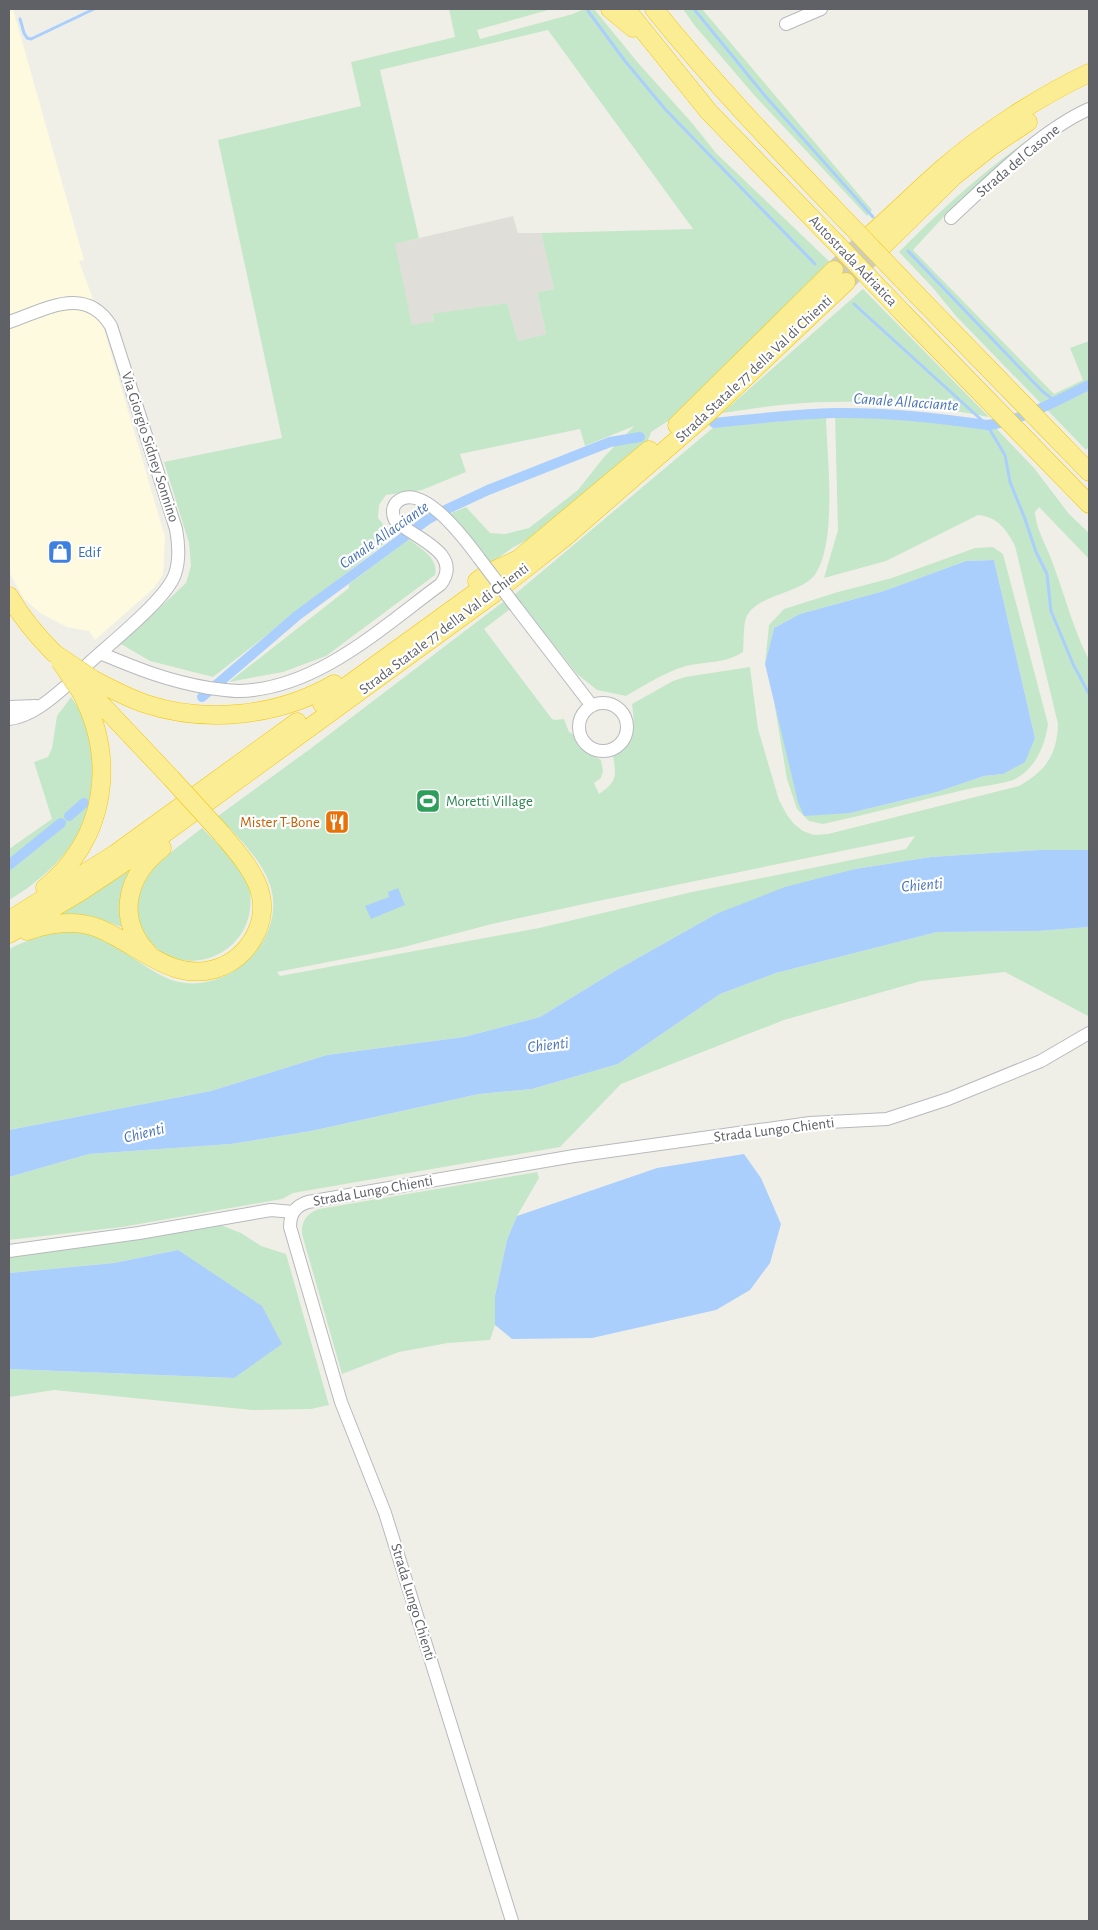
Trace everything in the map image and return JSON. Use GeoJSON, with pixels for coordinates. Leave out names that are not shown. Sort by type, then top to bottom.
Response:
{"type":"FeatureCollection","features":[{"type":"Feature","properties":{"kind":"highway"},"geometry":{"type":"LineString","coordinates":[[610,9],[656,47]]}},
{"type":"Feature","properties":{"kind":"highway","name":"Autostrada Adriatica"},"geometry":{"type":"LineString","coordinates":[[626,9],[709,112],[1089,504]]}},
{"type":"Feature","properties":{"kind":"highway","name":"Autostrada Adriatica"},"geometry":{"type":"LineString","coordinates":[[654,9],[741,112],[1089,472]]}},
{"type":"Feature","properties":{"kind":"highway"},"geometry":{"type":"LineString","coordinates":[[668,9],[716,67],[741,112]]}},
{"type":"Feature","properties":{"kind":"highway"},"geometry":{"type":"LineString","coordinates":[[1089,73],[1029,106],[943,168],[877,240],[992,146],[1034,118],[1089,86]]}},
{"type":"Feature","properties":{"kind":"highway","name":"Strada Statale 77 della Val di Chienti"},"geometry":{"type":"LineString","coordinates":[[9,934],[80,892],[125,862],[501,588],[564,538],[701,411],[840,276]]}},
{"type":"Feature","properties":{"kind":"highway","name":"Strada Statale 77 della Val di Chienti"},"geometry":{"type":"LineString","coordinates":[[9,920],[115,854],[493,580],[657,451]]}},
{"type":"Feature","properties":{"kind":"highway"},"geometry":{"type":"LineString","coordinates":[[83,682],[147,705],[206,714],[236,714],[292,703],[320,692],[344,678],[488,573],[518,559]]}},
{"type":"Feature","properties":{"kind":"highway"},"geometry":{"type":"LineString","coordinates":[[9,596],[27,623],[171,778],[249,866],[259,885],[262,900],[261,916],[253,940],[234,960],[220,968],[208,971],[177,970],[98,928],[82,924],[68,923],[42,926],[9,940]]}},
{"type":"Feature","properties":{"kind":"highway"},"geometry":{"type":"LineString","coordinates":[[9,911],[59,876],[74,858],[87,837],[96,812],[102,779],[102,758],[83,682]]}},
{"type":"Feature","properties":{"kind":"highway"},"geometry":{"type":"LineString","coordinates":[[154,958],[137,939],[130,917],[130,895],[138,871],[156,852],[296,747],[315,724]]}},
{"type":"Feature","properties":{"kind":"street"},"geometry":{"type":"LineString","coordinates":[[786,24],[821,9]]}},
{"type":"Feature","properties":{"kind":"street","name":"Strada del Casone"},"geometry":{"type":"LineString","coordinates":[[951,218],[1001,171],[1059,126],[1089,109]]}},
{"type":"Feature","properties":{"kind":"street","name":"Via Giorgio Sidney Sonnino"},"geometry":{"type":"LineString","coordinates":[[9,322],[62,304],[79,302],[94,307],[106,317],[111,326],[176,529],[179,547],[179,562],[175,577],[165,593],[100,652],[83,682],[25,716],[9,720]]}},
{"type":"Feature","properties":{"kind":"street"},"geometry":{"type":"LineString","coordinates":[[100,652],[159,677],[227,691],[249,690],[285,683],[327,666],[441,584],[446,577],[447,570],[442,555],[394,517],[393,510],[397,502],[402,499],[414,499],[433,508],[445,517],[479,558],[592,706]]}},
{"type":"Feature","properties":{"kind":"street"},"geometry":{"type":"LineString","coordinates":[[9,707],[20,708],[41,705]]}},
{"type":"Feature","properties":{"kind":"street","name":"Strada Lungo Chienti"},"geometry":{"type":"LineString","coordinates":[[512,1921],[385,1513],[341,1402],[290,1227],[293,1212],[300,1205],[308,1202],[574,1156],[810,1123],[887,1120],[948,1099],[1041,1061],[1089,1033]]}},
{"type":"Feature","properties":{"kind":"street"},"geometry":{"type":"LineString","coordinates":[[9,1251],[139,1233],[271,1210],[293,1212]]}},
{"type":"Feature","properties":{"kind":"shaded area"},"geometry":{"type":"Polygon","coordinates":[[[9,9],[13,9],[84,260],[79,261],[104,329],[165,537],[163,575],[154,588],[95,640],[89,631],[67,627],[40,613],[24,599],[9,572],[9,9]]]}},
{"type":"Feature","properties":{"kind":"shaded area"},"geometry":{"type":"Polygon","coordinates":[[[513,216],[518,233],[541,233],[554,289],[537,292],[546,334],[518,341],[507,303],[432,315],[434,321],[412,326],[394,244],[513,216]]]}},
{"type":"Feature","properties":{"kind":"green space"},"geometry":{"type":"Polygon","coordinates":[[[449,9],[552,9],[477,30],[480,39],[573,14],[584,9],[594,9],[716,153],[831,263],[679,414],[651,432],[647,443],[538,534],[512,548],[490,564],[466,531],[449,514],[466,507],[490,533],[505,534],[529,528],[578,490],[604,457],[634,426],[585,446],[580,429],[460,454],[466,472],[422,490],[386,495],[379,505],[378,518],[392,535],[390,539],[213,677],[150,661],[121,644],[186,583],[191,566],[189,543],[164,462],[282,438],[218,140],[361,106],[351,62],[455,37],[449,9]],[[548,30],[380,70],[419,238],[395,244],[412,325],[434,321],[432,314],[507,303],[518,341],[546,334],[537,292],[554,289],[541,233],[693,229],[548,30]]]}},
{"type":"Feature","properties":{"kind":"green space"},"geometry":{"type":"Polygon","coordinates":[[[683,9],[702,9],[872,210],[867,216],[754,95],[695,26],[683,9]]]}},
{"type":"Feature","properties":{"kind":"green space"},"geometry":{"type":"Polygon","coordinates":[[[1089,102],[1089,104],[975,188],[949,211],[913,250],[1054,394],[1083,380],[1070,348],[1089,341],[1089,447],[1086,450],[956,316],[899,252],[965,189],[1013,151],[1037,133],[1089,102]]]}},
{"type":"Feature","properties":{"kind":"green space"},"geometry":{"type":"Polygon","coordinates":[[[863,289],[989,417],[916,406],[866,402],[816,402],[722,413],[863,289]]]}},
{"type":"Feature","properties":{"kind":"green space"},"geometry":{"type":"Polygon","coordinates":[[[835,416],[917,419],[987,430],[995,427],[1034,468],[1069,514],[1089,533],[1089,559],[1039,507],[1035,512],[1039,529],[1089,660],[1089,850],[1039,850],[931,857],[855,869],[716,914],[615,971],[540,1017],[464,1037],[327,1055],[211,1091],[9,1130],[9,949],[46,935],[75,931],[91,934],[109,943],[155,972],[175,981],[195,983],[215,980],[233,971],[249,959],[262,943],[270,925],[273,905],[270,885],[261,866],[248,848],[218,816],[310,749],[503,602],[510,609],[484,629],[552,719],[564,719],[569,732],[574,735],[579,747],[601,760],[603,771],[601,778],[594,783],[599,794],[613,781],[615,768],[613,755],[621,750],[630,739],[634,720],[632,704],[673,681],[685,677],[750,667],[758,729],[779,800],[787,815],[803,831],[814,835],[828,834],[1019,786],[1036,774],[1043,768],[1052,754],[1058,724],[1015,546],[1005,529],[991,518],[978,515],[886,561],[824,578],[838,530],[835,416]],[[915,836],[598,901],[492,924],[400,948],[277,972],[280,976],[539,928],[692,892],[906,849],[915,836]]]}},
{"type":"Feature","properties":{"kind":"green space"},"geometry":{"type":"Polygon","coordinates":[[[826,417],[829,522],[821,562],[814,576],[807,582],[758,604],[751,610],[745,622],[743,652],[736,656],[729,659],[686,666],[655,679],[626,696],[597,690],[577,674],[514,595],[714,427],[826,417]]]}},
{"type":"Feature","properties":{"kind":"green space"},"geometry":{"type":"Polygon","coordinates":[[[409,539],[431,558],[434,563],[435,575],[326,656],[283,672],[229,682],[349,588],[349,584],[409,539]]]}},
{"type":"Feature","properties":{"kind":"green space"},"geometry":{"type":"Polygon","coordinates":[[[993,547],[1003,554],[1048,724],[1041,749],[1033,764],[1021,776],[1007,782],[823,824],[809,821],[797,809],[787,779],[774,702],[793,776],[850,813],[937,792],[984,776],[1003,774],[1035,738],[994,560],[966,561],[884,591],[800,614],[774,628],[765,664],[769,625],[784,609],[892,578],[975,548],[993,547]]]}},
{"type":"Feature","properties":{"kind":"green space"},"geometry":{"type":"Polygon","coordinates":[[[71,697],[86,723],[91,741],[92,783],[87,814],[82,827],[66,852],[33,884],[9,900],[9,849],[52,819],[34,762],[48,757],[52,748],[57,716],[71,697]]]}},
{"type":"Feature","properties":{"kind":"green space"},"geometry":{"type":"Polygon","coordinates":[[[202,828],[233,859],[243,873],[249,888],[250,910],[245,927],[236,941],[223,951],[209,958],[193,961],[177,959],[162,953],[146,938],[137,925],[134,910],[139,877],[202,828]]]}},
{"type":"Feature","properties":{"kind":"green space"},"geometry":{"type":"Polygon","coordinates":[[[133,868],[126,924],[121,927],[90,917],[58,915],[133,868]]]}},
{"type":"Feature","properties":{"kind":"green space"},"geometry":{"type":"Polygon","coordinates":[[[1089,927],[1088,1016],[1005,972],[921,981],[784,1020],[621,1084],[560,1147],[293,1193],[282,1199],[122,1227],[9,1240],[9,1177],[89,1154],[231,1144],[311,1131],[479,1094],[532,1089],[618,1064],[720,994],[776,973],[937,932],[1038,931],[1089,927]]]}},
{"type":"Feature","properties":{"kind":"green space"},"geometry":{"type":"Polygon","coordinates":[[[537,1172],[539,1178],[517,1216],[507,1240],[495,1296],[495,1325],[490,1340],[448,1343],[399,1352],[342,1374],[302,1234],[304,1221],[308,1215],[319,1209],[537,1172]]]}},
{"type":"Feature","properties":{"kind":"green space"},"geometry":{"type":"Polygon","coordinates":[[[218,1224],[241,1233],[261,1246],[286,1254],[329,1405],[311,1409],[252,1410],[54,1390],[9,1397],[9,1369],[234,1378],[178,1250],[114,1263],[9,1273],[9,1256],[218,1224]]]}},
{"type":"Feature","properties":{"kind":"water"},"geometry":{"type":"Polygon","coordinates":[[[994,560],[1035,738],[1025,762],[1003,774],[984,776],[937,792],[850,813],[804,816],[798,802],[765,664],[774,628],[800,614],[884,591],[966,561],[994,560]]]}},
{"type":"Feature","properties":{"kind":"water","name":"Chienti"},"geometry":{"type":"Polygon","coordinates":[[[1039,850],[1089,850],[1089,927],[1038,931],[937,932],[776,973],[720,994],[618,1064],[532,1089],[479,1094],[311,1131],[231,1144],[89,1154],[9,1177],[9,1130],[211,1091],[327,1055],[464,1037],[540,1017],[615,971],[716,914],[785,887],[855,869],[931,857],[1039,850]]]}},
{"type":"Feature","properties":{"kind":"water"},"geometry":{"type":"Polygon","coordinates":[[[398,888],[405,905],[371,919],[365,906],[389,897],[388,892],[398,888]]]}},
{"type":"Feature","properties":{"kind":"water"},"geometry":{"type":"Polygon","coordinates":[[[744,1154],[761,1178],[781,1224],[770,1263],[750,1290],[716,1310],[592,1338],[512,1339],[495,1325],[495,1296],[507,1240],[517,1216],[657,1168],[744,1154]]]}},
{"type":"Feature","properties":{"kind":"water"},"geometry":{"type":"Polygon","coordinates":[[[178,1250],[262,1306],[282,1344],[234,1378],[9,1369],[9,1273],[114,1263],[178,1250]]]}},
{"type":"Feature","properties":{"kind":"waterway"},"geometry":{"type":"LineString","coordinates":[[20,19],[24,33],[27,38],[31,39],[94,9]]}},
{"type":"Feature","properties":{"kind":"waterway"},"geometry":{"type":"LineString","coordinates":[[694,9],[766,97],[873,217]]}},
{"type":"Feature","properties":{"kind":"waterway"},"geometry":{"type":"LineString","coordinates":[[588,11],[625,61],[665,109],[815,264]]}},
{"type":"Feature","properties":{"kind":"waterway"},"geometry":{"type":"LineString","coordinates":[[908,251],[1042,391],[1055,401]]}},
{"type":"Feature","properties":{"kind":"waterway"},"geometry":{"type":"LineString","coordinates":[[854,304],[987,425],[1005,455],[1010,482],[1036,552],[1047,574],[1051,611],[1073,664],[1089,694]]}},
{"type":"Feature","properties":{"kind":"waterway","name":"Canale Allacciante"},"geometry":{"type":"LineString","coordinates":[[714,423],[804,414],[873,413],[987,425],[1026,415],[1089,385]]}},
{"type":"Feature","properties":{"kind":"waterway","name":"Canale Allacciante"},"geometry":{"type":"LineString","coordinates":[[202,697],[298,615],[427,520],[488,490],[610,442],[640,437]]}},
{"type":"Feature","properties":{"kind":"waterway","name":"Canale Allacciante"},"geometry":{"type":"LineString","coordinates":[[69,816],[84,803]]}},
{"type":"Feature","properties":{"kind":"waterway","name":"Canale Allacciante"},"geometry":{"type":"LineString","coordinates":[[9,865],[61,823]]}},
{"type":"Feature","properties":{"kind":"tunnel"},"geometry":{"type":"LineString","coordinates":[[834,270],[871,234]]}},
{"type":"Feature","properties":{"kind":"tunnel"},"geometry":{"type":"LineString","coordinates":[[846,282],[883,246]]}},
{"type":"Feature","properties":{"kind":"place","name":"Edif"},"geometry":{"type":"Point","coordinates":[60,552]}},
{"type":"Feature","properties":{"kind":"place","name":"Moretti Village"},"geometry":{"type":"Point","coordinates":[428,801]}},
{"type":"Feature","properties":{"kind":"place","name":"Mister T-Bone"},"geometry":{"type":"Point","coordinates":[337,822]}}]}
